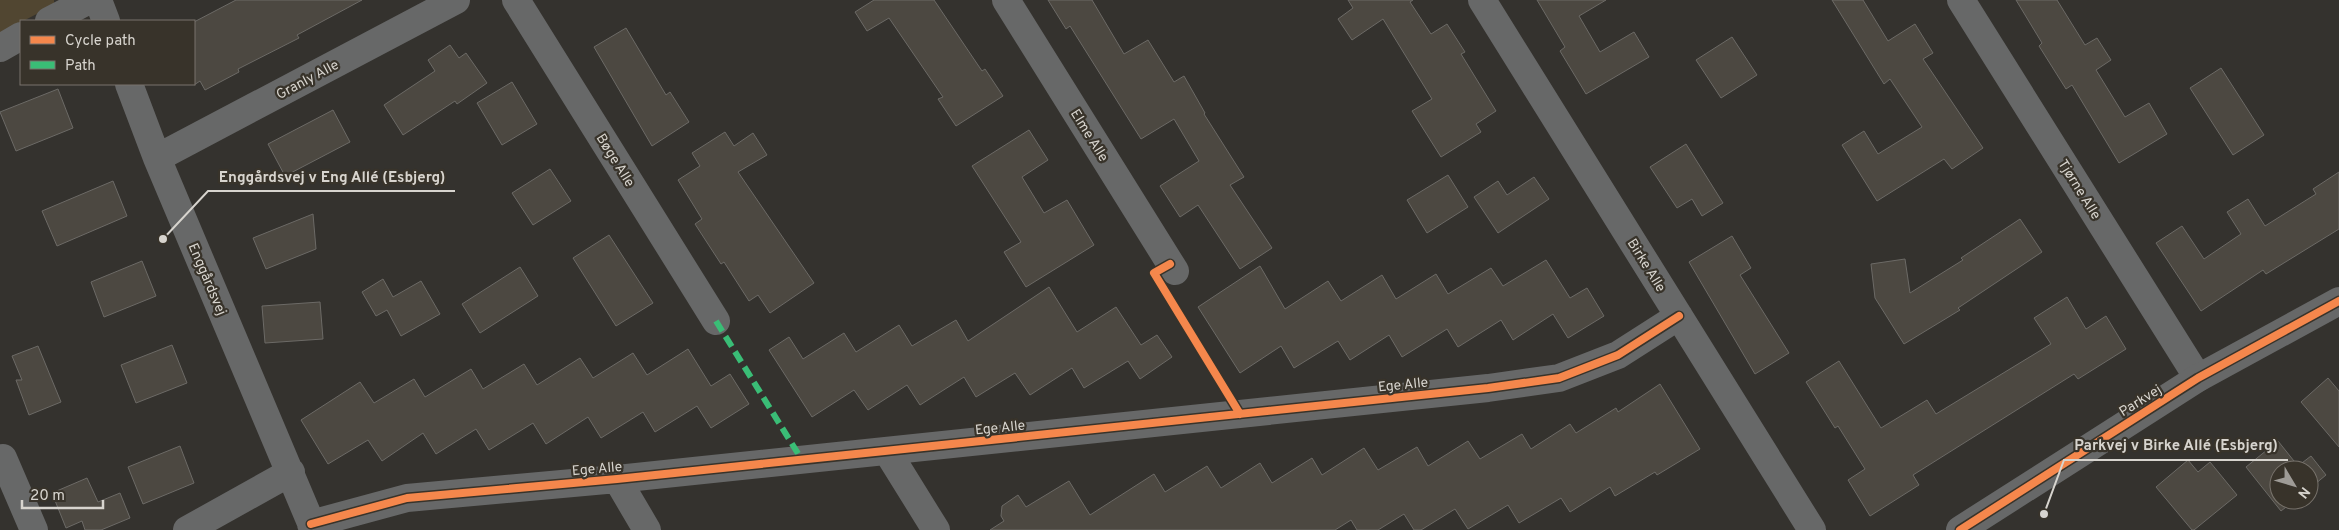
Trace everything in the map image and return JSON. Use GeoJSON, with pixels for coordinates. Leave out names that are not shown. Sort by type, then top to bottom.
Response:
{"type":"FeatureCollection","features":[{"type":"Feature","properties":{"kind":"street"},"geometry":{"type":"LineString","coordinates":[[51,20],[89,0]]}},
{"type":"Feature","properties":{"kind":"street"},"geometry":{"type":"LineString","coordinates":[[98,0],[106,20]]}},
{"type":"Feature","properties":{"kind":"street","name":"Granly Alle"},"geometry":{"type":"LineString","coordinates":[[157,158],[456,0]]}},
{"type":"Feature","properties":{"kind":"street","name":"Bøge Alle"},"geometry":{"type":"LineString","coordinates":[[516,0],[716,321]]}},
{"type":"Feature","properties":{"kind":"street","name":"Elme Alle"},"geometry":{"type":"LineString","coordinates":[[1006,0],[1175,271]]}},
{"type":"Feature","properties":{"kind":"street","name":"Birke Alle"},"geometry":{"type":"LineString","coordinates":[[1482,0],[1812,530]]}},
{"type":"Feature","properties":{"kind":"street","name":"Tjørne Alle"},"geometry":{"type":"LineString","coordinates":[[1961,0],[2198,378]]}},
{"type":"Feature","properties":{"kind":"street"},"geometry":{"type":"LineString","coordinates":[[0,48],[20,37]]}},
{"type":"Feature","properties":{"kind":"street","name":"Enggårdsvej"},"geometry":{"type":"LineString","coordinates":[[129,85],[157,158],[291,472],[312,527]]}},
{"type":"Feature","properties":{"kind":"street","name":"Parkvej"},"geometry":{"type":"LineString","coordinates":[[1960,530],[2198,378],[2339,301]]}},
{"type":"Feature","properties":{"kind":"street","name":"Ege Alle"},"geometry":{"type":"LineString","coordinates":[[312,527],[407,498],[617,479],[887,451],[1478,389],[1558,378],[1618,355],[1679,316]]}},
{"type":"Feature","properties":{"kind":"street"},"geometry":{"type":"LineString","coordinates":[[887,451],[936,530]]}},
{"type":"Feature","properties":{"kind":"street"},"geometry":{"type":"LineString","coordinates":[[3,458],[34,530]]}},
{"type":"Feature","properties":{"kind":"street"},"geometry":{"type":"LineString","coordinates":[[187,530],[291,472]]}},
{"type":"Feature","properties":{"kind":"street","name":"Ege Alle"},"geometry":{"type":"LineString","coordinates":[[617,479],[647,530]]}},
{"type":"Feature","properties":{"kind":"shaded area"},"geometry":{"type":"Polygon","coordinates":[[[0,0],[54,0],[54,5],[25,20],[20,20],[20,23],[0,33],[0,0]]]}},
{"type":"Feature","properties":{"kind":"building"},"geometry":{"type":"Polygon","coordinates":[[[236,0],[362,0],[297,35],[299,38],[238,69],[239,72],[205,90],[200,81],[195,84],[195,21],[236,0]]]}},
{"type":"Feature","properties":{"kind":"building"},"geometry":{"type":"Polygon","coordinates":[[[874,0],[934,0],[982,71],[985,69],[1003,96],[956,126],[938,99],[943,97],[889,18],[867,31],[855,12],[874,0]]]}},
{"type":"Feature","properties":{"kind":"building"},"geometry":{"type":"Polygon","coordinates":[[[1048,0],[1092,0],[1124,54],[1148,40],[1174,82],[1184,76],[1204,114],[1244,177],[1230,185],[1272,248],[1240,269],[1198,205],[1180,217],[1160,186],[1199,161],[1174,119],[1141,139],[1070,26],[1066,29],[1048,0]]]}},
{"type":"Feature","properties":{"kind":"building"},"geometry":{"type":"Polygon","coordinates":[[[1348,0],[1413,0],[1410,2],[1431,34],[1447,24],[1465,52],[1461,54],[1496,111],[1476,124],[1481,132],[1441,157],[1412,111],[1432,99],[1383,19],[1352,40],[1338,19],[1353,8],[1348,0]]]}},
{"type":"Feature","properties":{"kind":"building"},"geometry":{"type":"Polygon","coordinates":[[[1537,0],[1606,0],[1579,16],[1600,52],[1634,32],[1649,57],[1586,94],[1560,51],[1565,47],[1537,0]]]}},
{"type":"Feature","properties":{"kind":"building"},"geometry":{"type":"Polygon","coordinates":[[[1832,0],[1863,0],[1888,41],[1915,24],[1933,53],[1923,59],[1983,148],[1952,169],[1944,159],[1877,201],[1842,145],[1864,131],[1878,154],[1922,127],[1890,79],[1884,84],[1832,0]]]}},
{"type":"Feature","properties":{"kind":"building"},"geometry":{"type":"Polygon","coordinates":[[[2016,0],[2057,0],[2085,45],[2097,38],[2111,60],[2096,70],[2125,117],[2149,103],[2167,134],[2119,163],[2072,85],[2066,89],[2039,46],[2042,43],[2016,0]]]}},
{"type":"Feature","properties":{"kind":"building"},"geometry":{"type":"Polygon","coordinates":[[[626,28],[666,95],[670,92],[689,122],[652,146],[594,47],[626,28]]]}},
{"type":"Feature","properties":{"kind":"building"},"geometry":{"type":"Polygon","coordinates":[[[1732,37],[1757,75],[1721,98],[1696,60],[1732,37]]]}},
{"type":"Feature","properties":{"kind":"building"},"geometry":{"type":"Polygon","coordinates":[[[450,45],[459,58],[466,53],[487,83],[457,104],[455,101],[403,135],[384,105],[435,71],[428,60],[450,45]]]}},
{"type":"Feature","properties":{"kind":"building"},"geometry":{"type":"Polygon","coordinates":[[[2221,68],[2264,135],[2233,155],[2190,88],[2221,68]]]}},
{"type":"Feature","properties":{"kind":"building"},"geometry":{"type":"Polygon","coordinates":[[[512,82],[537,124],[502,145],[477,103],[512,82]]]}},
{"type":"Feature","properties":{"kind":"building"},"geometry":{"type":"Polygon","coordinates":[[[58,89],[73,128],[16,151],[0,112],[58,89]]]}},
{"type":"Feature","properties":{"kind":"building"},"geometry":{"type":"Polygon","coordinates":[[[333,110],[350,142],[285,176],[268,144],[333,110]]]}},
{"type":"Feature","properties":{"kind":"building"},"geometry":{"type":"Polygon","coordinates":[[[1029,130],[1048,160],[1022,177],[1044,213],[1067,200],[1094,245],[1026,287],[1004,252],[1021,242],[972,166],[1029,130]]]}},
{"type":"Feature","properties":{"kind":"building"},"geometry":{"type":"Polygon","coordinates":[[[725,132],[734,146],[753,133],[767,155],[738,172],[814,283],[770,313],[758,295],[749,301],[724,262],[721,264],[695,224],[702,219],[678,180],[700,166],[692,153],[725,132]]]}},
{"type":"Feature","properties":{"kind":"building"},"geometry":{"type":"Polygon","coordinates":[[[1686,144],[1723,203],[1702,216],[1692,199],[1677,208],[1650,167],[1686,144]]]}},
{"type":"Feature","properties":{"kind":"building"},"geometry":{"type":"Polygon","coordinates":[[[550,169],[571,201],[533,225],[512,193],[550,169]]]}},
{"type":"Feature","properties":{"kind":"building"},"geometry":{"type":"Polygon","coordinates":[[[2339,172],[2339,229],[2266,274],[2263,270],[2201,311],[2156,243],[2182,226],[2204,259],[2241,234],[2227,212],[2248,199],[2265,226],[2316,194],[2313,189],[2339,172]]]}},
{"type":"Feature","properties":{"kind":"building"},"geometry":{"type":"Polygon","coordinates":[[[1448,175],[1468,207],[1427,233],[1407,200],[1448,175]]]}},
{"type":"Feature","properties":{"kind":"building"},"geometry":{"type":"Polygon","coordinates":[[[1534,177],[1549,199],[1498,233],[1474,197],[1498,181],[1507,195],[1534,177]]]}},
{"type":"Feature","properties":{"kind":"building"},"geometry":{"type":"Polygon","coordinates":[[[113,181],[127,216],[57,246],[42,211],[113,181]]]}},
{"type":"Feature","properties":{"kind":"building"},"geometry":{"type":"Polygon","coordinates":[[[313,214],[316,249],[266,269],[253,238],[313,214]]]}},
{"type":"Feature","properties":{"kind":"building"},"geometry":{"type":"Polygon","coordinates":[[[2020,219],[2042,252],[1958,308],[1960,310],[1904,344],[1875,298],[1871,264],[1905,259],[1910,293],[1963,260],[1961,258],[2020,219]]]}},
{"type":"Feature","properties":{"kind":"building"},"geometry":{"type":"Polygon","coordinates":[[[609,235],[653,303],[616,326],[573,258],[609,235]]]}},
{"type":"Feature","properties":{"kind":"building"},"geometry":{"type":"Polygon","coordinates":[[[1732,236],[1751,268],[1740,275],[1789,353],[1755,374],[1689,262],[1732,236]]]}},
{"type":"Feature","properties":{"kind":"building"},"geometry":{"type":"Polygon","coordinates":[[[1546,260],[1570,298],[1587,288],[1604,316],[1568,338],[1553,314],[1513,340],[1501,320],[1458,347],[1447,329],[1402,357],[1389,335],[1350,360],[1338,341],[1294,368],[1281,346],[1240,373],[1198,307],[1260,266],[1285,309],[1328,281],[1341,301],[1382,275],[1396,299],[1436,274],[1448,294],[1491,268],[1503,286],[1546,260]]]}},
{"type":"Feature","properties":{"kind":"building"},"geometry":{"type":"Polygon","coordinates":[[[142,261],[156,296],[104,317],[91,282],[142,261]]]}},
{"type":"Feature","properties":{"kind":"building"},"geometry":{"type":"Polygon","coordinates":[[[520,267],[538,296],[480,333],[462,304],[520,267]]]}},
{"type":"Feature","properties":{"kind":"building"},"geometry":{"type":"Polygon","coordinates":[[[383,279],[393,297],[421,281],[440,314],[401,336],[387,310],[376,316],[362,292],[383,279]]]}},
{"type":"Feature","properties":{"kind":"building"},"geometry":{"type":"Polygon","coordinates":[[[1049,287],[1077,332],[1116,307],[1141,345],[1157,335],[1172,357],[1140,379],[1128,361],[1084,388],[1072,368],[1030,395],[1015,373],[976,397],[964,377],[920,405],[907,385],[868,410],[854,390],[812,417],[769,350],[789,337],[803,359],[844,333],[856,352],[899,325],[912,346],[956,320],[968,341],[1049,287]]]}},
{"type":"Feature","properties":{"kind":"building"},"geometry":{"type":"Polygon","coordinates":[[[2067,297],[2086,329],[2106,316],[2126,349],[2078,379],[2074,374],[1913,475],[1919,485],[1870,516],[1848,480],[1865,469],[1838,426],[1835,428],[1806,382],[1839,361],[1881,428],[1927,400],[1936,414],[2051,344],[2034,318],[2067,297]]]}},
{"type":"Feature","properties":{"kind":"building"},"geometry":{"type":"Polygon","coordinates":[[[320,302],[323,339],[265,343],[262,306],[320,302]]]}},
{"type":"Feature","properties":{"kind":"building"},"geometry":{"type":"Polygon","coordinates":[[[172,345],[187,383],[136,403],[121,365],[172,345]]]}},
{"type":"Feature","properties":{"kind":"building"},"geometry":{"type":"Polygon","coordinates":[[[38,346],[61,402],[29,415],[16,380],[22,380],[12,356],[38,346]]]}},
{"type":"Feature","properties":{"kind":"building"},"geometry":{"type":"Polygon","coordinates":[[[688,349],[711,386],[730,374],[749,404],[711,428],[697,406],[655,432],[643,412],[601,438],[588,417],[546,444],[533,423],[489,450],[476,429],[436,454],[423,433],[382,461],[368,440],[328,464],[301,420],[360,382],[374,403],[414,379],[425,397],[471,369],[483,389],[524,364],[537,385],[580,358],[593,378],[633,353],[647,375],[688,349]]]}},
{"type":"Feature","properties":{"kind":"building"},"geometry":{"type":"Polygon","coordinates":[[[2328,378],[2339,391],[2339,447],[2301,402],[2328,378]]]}},
{"type":"Feature","properties":{"kind":"building"},"geometry":{"type":"Polygon","coordinates":[[[1660,384],[1700,449],[1657,475],[1655,472],[1615,496],[1610,487],[1570,512],[1561,498],[1519,523],[1508,505],[1468,529],[1455,509],[1421,530],[1414,530],[1404,514],[1378,530],[1357,530],[1351,520],[1335,530],[990,530],[1004,521],[1001,516],[1002,506],[1018,495],[1026,507],[1069,481],[1090,515],[1154,474],[1165,492],[1207,466],[1221,488],[1260,463],[1272,483],[1312,458],[1322,475],[1364,448],[1378,470],[1417,447],[1428,466],[1468,441],[1480,459],[1522,434],[1531,449],[1570,424],[1576,433],[1616,408],[1618,412],[1660,384]]]}},
{"type":"Feature","properties":{"kind":"building"},"geometry":{"type":"Polygon","coordinates":[[[2278,441],[2293,460],[2269,460],[2269,496],[2246,467],[2278,441]]]}},
{"type":"Feature","properties":{"kind":"building"},"geometry":{"type":"Polygon","coordinates":[[[180,446],[194,483],[143,504],[128,467],[180,446]]]}},
{"type":"Feature","properties":{"kind":"building"},"geometry":{"type":"Polygon","coordinates":[[[2311,456],[2314,460],[2306,460],[2311,456]]]}},
{"type":"Feature","properties":{"kind":"building"},"geometry":{"type":"Polygon","coordinates":[[[2188,460],[2198,472],[2210,462],[2237,495],[2194,530],[2156,487],[2188,460]]]}},
{"type":"Feature","properties":{"kind":"building"},"geometry":{"type":"Polygon","coordinates":[[[2319,466],[2326,475],[2319,481],[2319,466]]]}},
{"type":"Feature","properties":{"kind":"building"},"geometry":{"type":"Polygon","coordinates":[[[87,478],[98,502],[120,493],[130,518],[101,530],[85,530],[82,521],[66,528],[52,493],[87,478]]]}},
{"type":"Feature","properties":{"kind":"marked path"},"geometry":{"type":"LineString","coordinates":[[716,321],[802,460]]}},
{"type":"Feature","properties":{"kind":"cycle path"},"geometry":{"type":"LineString","coordinates":[[1170,264],[1154,273],[1240,414]]}},
{"type":"Feature","properties":{"kind":"cycle path"},"geometry":{"type":"LineString","coordinates":[[1960,530],[2198,378],[2339,301]]}},
{"type":"Feature","properties":{"kind":"cycle path"},"geometry":{"type":"LineString","coordinates":[[311,524],[407,498],[617,479],[1488,388],[1559,378],[1618,355],[1679,316]]}},
{"type":"Feature","properties":{"kind":"place","name":"Enggårdsvej v Eng Allé (Esbjerg)"},"geometry":{"type":"Point","coordinates":[163,239]}},
{"type":"Feature","properties":{"kind":"place","name":"Parkvej v Birke Allé (Esbjerg)"},"geometry":{"type":"Point","coordinates":[2044,514]}}]}
